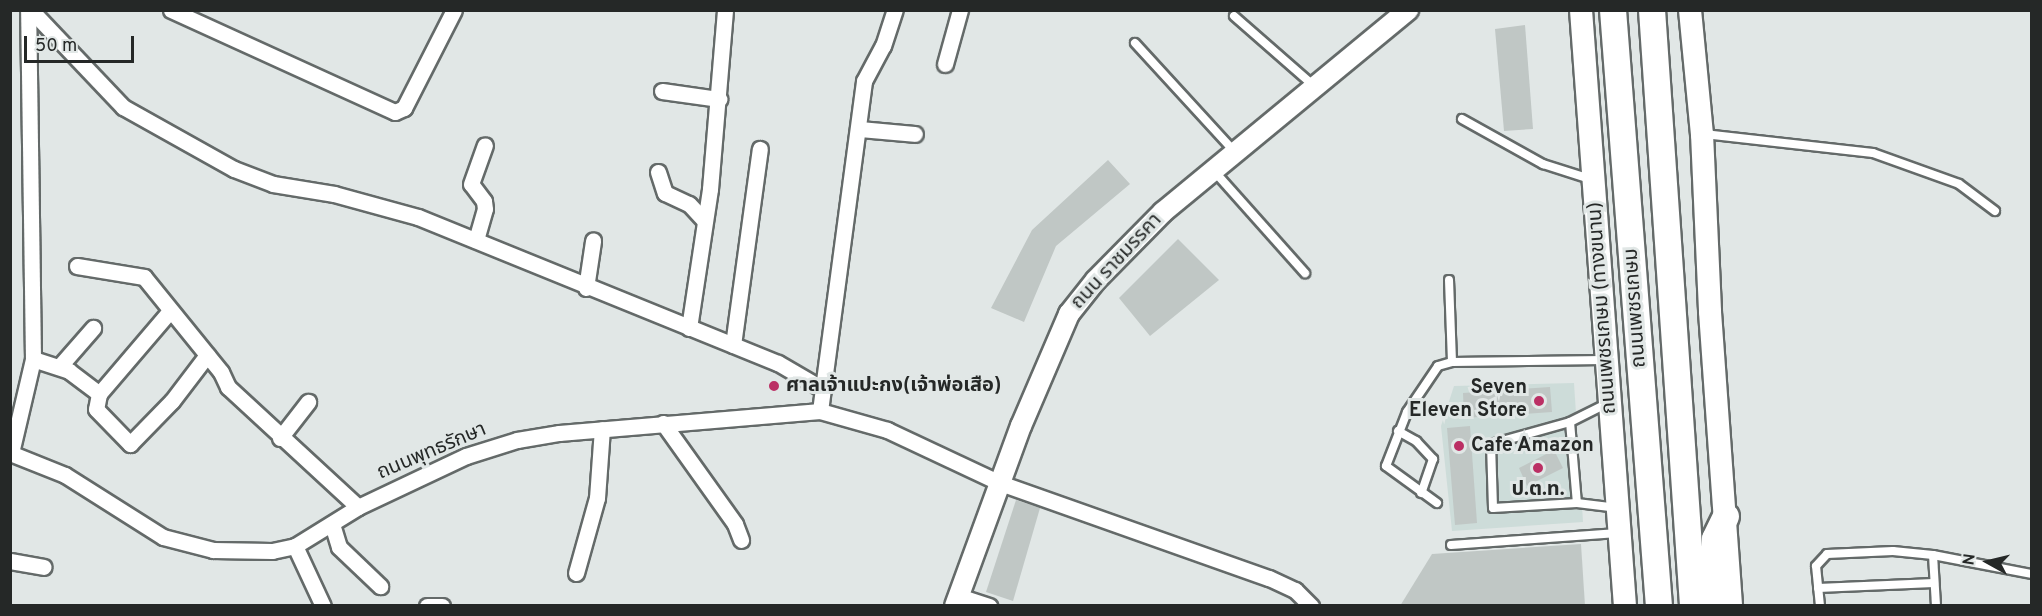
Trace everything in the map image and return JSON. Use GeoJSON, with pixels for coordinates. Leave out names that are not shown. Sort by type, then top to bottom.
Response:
{"type":"FeatureCollection","features":[{"type":"Feature","properties":{"kind":"highway","name":"ถนนเพชรเกษม"},"geometry":{"type":"LineString","coordinates":[[1613,10],[1659,606]]}},
{"type":"Feature","properties":{"kind":"highway","name":"ถนนเพชรเกษม"},"geometry":{"type":"LineString","coordinates":[[1652,10],[1693,606]]}},
{"type":"Feature","properties":{"kind":"highway"},"geometry":{"type":"LineString","coordinates":[[1714,606],[1715,539],[1726,516]]}},
{"type":"Feature","properties":{"kind":"main road","name":"ถนนเพชรเกษม (ทางขนาน)"},"geometry":{"type":"LineString","coordinates":[[1581,10],[1605,360],[1625,606]]}},
{"type":"Feature","properties":{"kind":"main road"},"geometry":{"type":"LineString","coordinates":[[1690,10],[1702,134],[1710,312],[1731,606]]}},
{"type":"Feature","properties":{"kind":"street"},"geometry":{"type":"LineString","coordinates":[[30,10],[123,107],[234,169],[273,184],[334,194],[407,214],[476,240],[586,288],[778,363],[821,388]]}},
{"type":"Feature","properties":{"kind":"street"},"geometry":{"type":"LineString","coordinates":[[11,453],[33,359],[30,10]]}},
{"type":"Feature","properties":{"kind":"street"},"geometry":{"type":"LineString","coordinates":[[171,10],[395,112],[404,108],[454,10]]}},
{"type":"Feature","properties":{"kind":"street"},"geometry":{"type":"LineString","coordinates":[[689,328],[705,221],[719,99],[725,10]]}},
{"type":"Feature","properties":{"kind":"street"},"geometry":{"type":"LineString","coordinates":[[820,411],[821,388],[845,246],[864,81],[883,45],[895,10]]}},
{"type":"Feature","properties":{"kind":"street"},"geometry":{"type":"LineString","coordinates":[[945,64],[960,10]]}},
{"type":"Feature","properties":{"kind":"street","name":"ถนน ราชมรรคา"},"geometry":{"type":"LineString","coordinates":[[956,601],[1000,483],[1069,314],[1096,280],[1163,212],[1408,10]]}},
{"type":"Feature","properties":{"kind":"street"},"geometry":{"type":"LineString","coordinates":[[662,91],[719,99]]}},
{"type":"Feature","properties":{"kind":"street"},"geometry":{"type":"LineString","coordinates":[[858,129],[915,134]]}},
{"type":"Feature","properties":{"kind":"street"},"geometry":{"type":"LineString","coordinates":[[476,240],[486,209],[484,201],[471,184],[485,145]]}},
{"type":"Feature","properties":{"kind":"street"},"geometry":{"type":"LineString","coordinates":[[733,345],[760,149]]}},
{"type":"Feature","properties":{"kind":"street"},"geometry":{"type":"LineString","coordinates":[[658,172],[665,193],[689,204],[705,221]]}},
{"type":"Feature","properties":{"kind":"street"},"geometry":{"type":"LineString","coordinates":[[586,288],[593,241]]}},
{"type":"Feature","properties":{"kind":"street"},"geometry":{"type":"LineString","coordinates":[[77,266],[144,277],[207,355],[228,387],[280,438],[358,507]]}},
{"type":"Feature","properties":{"kind":"street"},"geometry":{"type":"LineString","coordinates":[[170,311],[99,394],[96,409],[130,444],[172,401],[207,355]]}},
{"type":"Feature","properties":{"kind":"street"},"geometry":{"type":"LineString","coordinates":[[59,367],[93,328]]}},
{"type":"Feature","properties":{"kind":"street"},"geometry":{"type":"LineString","coordinates":[[33,359],[59,367],[99,394]]}},
{"type":"Feature","properties":{"kind":"street"},"geometry":{"type":"LineString","coordinates":[[280,438],[308,402]]}},
{"type":"Feature","properties":{"kind":"street","name":"ถนนพุทธรักษา"},"geometry":{"type":"LineString","coordinates":[[11,453],[65,476],[135,522],[182,543],[243,552],[295,546],[358,507],[475,453],[517,440],[663,423],[820,411],[887,430],[1000,483],[1226,561],[1295,590]]}},
{"type":"Feature","properties":{"kind":"street"},"geometry":{"type":"LineString","coordinates":[[663,423],[741,540]]}},
{"type":"Feature","properties":{"kind":"street"},"geometry":{"type":"LineString","coordinates":[[576,573],[597,498],[602,429]]}},
{"type":"Feature","properties":{"kind":"street"},"geometry":{"type":"LineString","coordinates":[[332,524],[339,547],[380,586]]}},
{"type":"Feature","properties":{"kind":"street"},"geometry":{"type":"LineString","coordinates":[[295,546],[323,606]]}},
{"type":"Feature","properties":{"kind":"street"},"geometry":{"type":"LineString","coordinates":[[10,561],[43,567]]}},
{"type":"Feature","properties":{"kind":"street"},"geometry":{"type":"LineString","coordinates":[[1290,606],[1295,590],[1311,606]]}},
{"type":"Feature","properties":{"kind":"street"},"geometry":{"type":"LineString","coordinates":[[956,601],[988,606]]}},
{"type":"Feature","properties":{"kind":"street"},"geometry":{"type":"LineString","coordinates":[[427,606],[442,606]]}},
{"type":"Feature","properties":{"kind":"lane"},"geometry":{"type":"LineString","coordinates":[[1234,16],[1316,87]]}},
{"type":"Feature","properties":{"kind":"lane"},"geometry":{"type":"LineString","coordinates":[[1135,43],[1236,153]]}},
{"type":"Feature","properties":{"kind":"lane"},"geometry":{"type":"LineString","coordinates":[[1462,119],[1544,164],[1594,181]]}},
{"type":"Feature","properties":{"kind":"lane"},"geometry":{"type":"LineString","coordinates":[[1702,134],[1874,153],[1959,184],[1995,211]]}},
{"type":"Feature","properties":{"kind":"lane"},"geometry":{"type":"LineString","coordinates":[[1215,171],[1305,273]]}},
{"type":"Feature","properties":{"kind":"lane"},"geometry":{"type":"LineString","coordinates":[[1449,280],[1452,362]]}},
{"type":"Feature","properties":{"kind":"lane"},"geometry":{"type":"LineString","coordinates":[[1437,503],[1386,466],[1398,431],[1438,366],[1452,362],[1605,360]]}},
{"type":"Feature","properties":{"kind":"lane"},"geometry":{"type":"LineString","coordinates":[[1609,402],[1570,422],[1491,444],[1493,507],[1577,503],[1617,508]]}},
{"type":"Feature","properties":{"kind":"lane"},"geometry":{"type":"LineString","coordinates":[[1570,422],[1577,503]]}},
{"type":"Feature","properties":{"kind":"lane"},"geometry":{"type":"LineString","coordinates":[[1398,431],[1416,441],[1433,459],[1421,493]]}},
{"type":"Feature","properties":{"kind":"lane"},"geometry":{"type":"LineString","coordinates":[[1451,545],[1619,533]]}},
{"type":"Feature","properties":{"kind":"lane"},"geometry":{"type":"LineString","coordinates":[[1820,606],[1816,566],[1827,554],[1893,551],[1933,555],[2031,574]]}},
{"type":"Feature","properties":{"kind":"lane"},"geometry":{"type":"LineString","coordinates":[[1933,555],[1936,606]]}},
{"type":"Feature","properties":{"kind":"lane"},"geometry":{"type":"LineString","coordinates":[[1818,588],[1934,584]]}},
{"type":"Feature","properties":{"kind":"shaded area"},"geometry":{"type":"Polygon","coordinates":[[[1574,383],[1583,522],[1452,531],[1441,426],[1454,386],[1574,383]]]}},
{"type":"Feature","properties":{"kind":"building"},"geometry":{"type":"Polygon","coordinates":[[[1525,25],[1533,129],[1504,131],[1495,29],[1525,25]]]}},
{"type":"Feature","properties":{"kind":"building"},"geometry":{"type":"Polygon","coordinates":[[[1108,160],[1130,184],[1056,246],[1024,322],[991,308],[1032,230],[1108,160]]]}},
{"type":"Feature","properties":{"kind":"building"},"geometry":{"type":"Polygon","coordinates":[[[1178,239],[1219,280],[1150,336],[1119,298],[1178,239]]]}},
{"type":"Feature","properties":{"kind":"building"},"geometry":{"type":"Polygon","coordinates":[[[1550,387],[1552,412],[1464,418],[1463,393],[1550,387]]]}},
{"type":"Feature","properties":{"kind":"building"},"geometry":{"type":"Polygon","coordinates":[[[1470,426],[1477,523],[1455,525],[1447,428],[1470,426]]]}},
{"type":"Feature","properties":{"kind":"building"},"geometry":{"type":"Polygon","coordinates":[[[1554,450],[1563,468],[1527,486],[1519,468],[1554,450]]]}},
{"type":"Feature","properties":{"kind":"building"},"geometry":{"type":"Polygon","coordinates":[[[1016,500],[1040,508],[1013,601],[986,592],[1016,500]]]}},
{"type":"Feature","properties":{"kind":"building"},"geometry":{"type":"Polygon","coordinates":[[[1581,544],[1585,606],[1400,606],[1432,554],[1581,544]]]}},
{"type":"Feature","properties":{"kind":"place","name":"ศาลเจ้าแปะกง(เจ้าพ่อเสือ)"},"geometry":{"type":"Point","coordinates":[774,386]}},
{"type":"Feature","properties":{"kind":"place","name":"Seven Eleven Store"},"geometry":{"type":"Point","coordinates":[1539,401]}},
{"type":"Feature","properties":{"kind":"place","name":"Cafe Amazon"},"geometry":{"type":"Point","coordinates":[1459,446]}},
{"type":"Feature","properties":{"kind":"place","name":"ป.ต.ท."},"geometry":{"type":"Point","coordinates":[1538,468]}}]}
